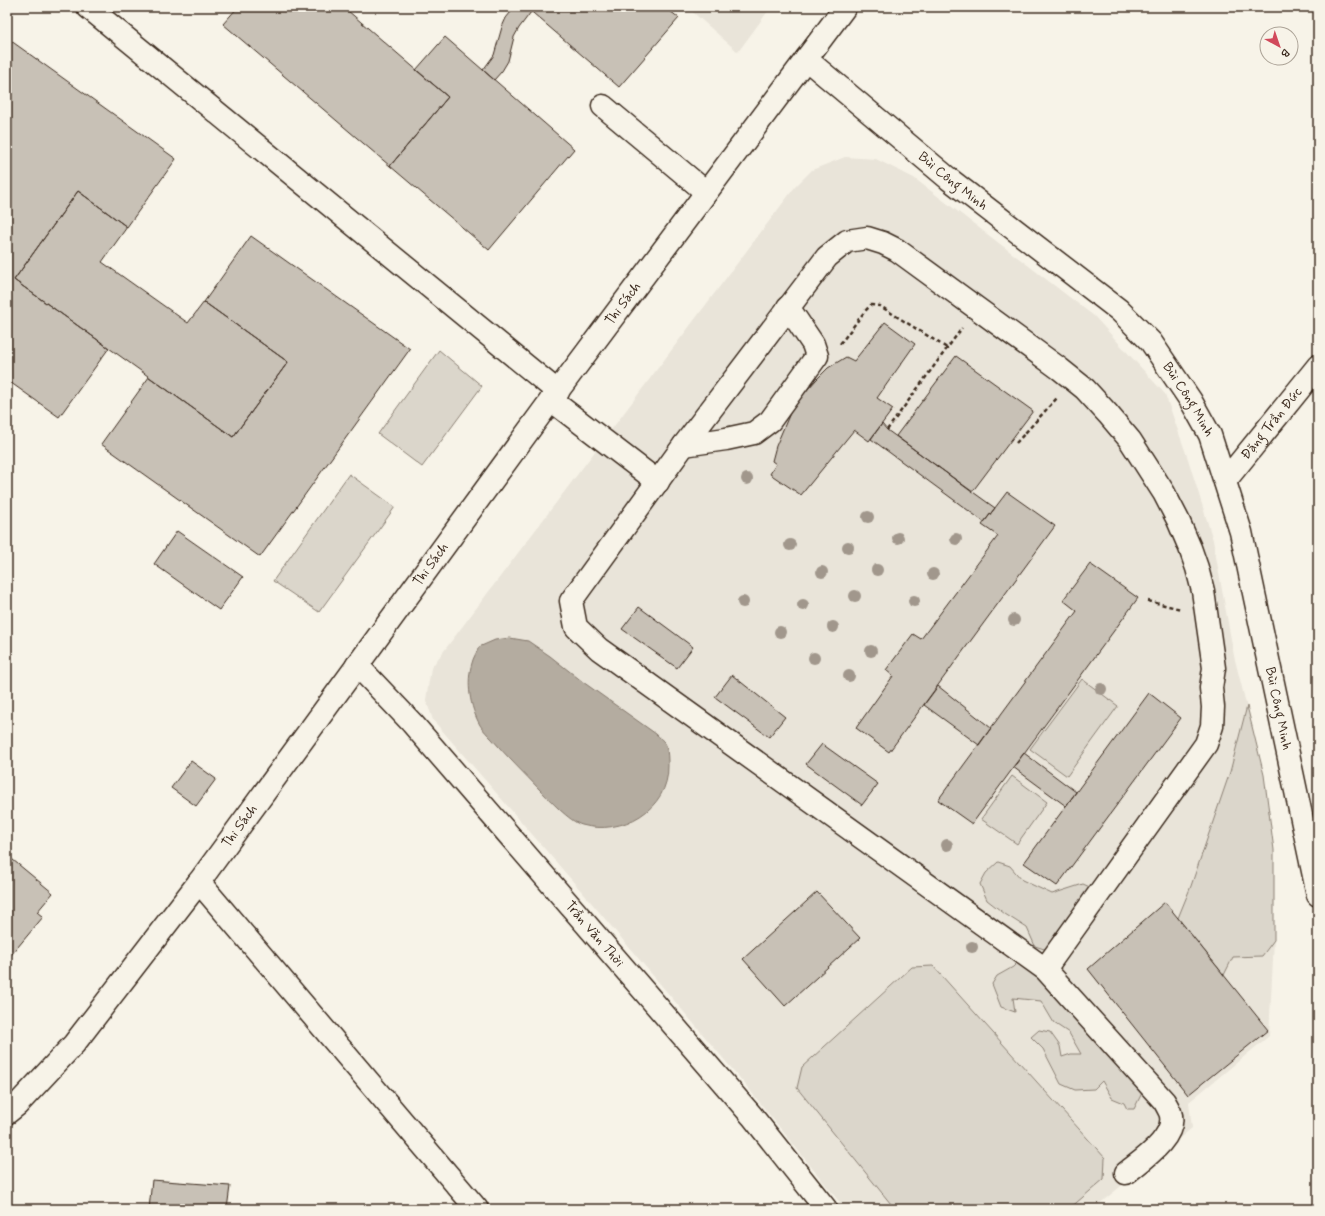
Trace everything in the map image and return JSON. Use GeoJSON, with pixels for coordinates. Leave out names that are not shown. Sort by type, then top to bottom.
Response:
{"type":"FeatureCollection","features":[{"type":"Feature","properties":{"kind":"street"},"geometry":{"type":"LineString","coordinates":[[88,7],[658,482]]}},
{"type":"Feature","properties":{"kind":"street","name":"Thi Sách"},"geometry":{"type":"LineString","coordinates":[[7,1113],[17,1105],[74,1044],[199,882],[554,396],[845,7]]}},
{"type":"Feature","properties":{"kind":"street","name":"Bùi Công Minh"},"geometry":{"type":"LineString","coordinates":[[806,60],[949,179],[1119,310],[1151,342],[1191,401],[1210,435],[1241,532],[1318,895]]}},
{"type":"Feature","properties":{"kind":"street"},"geometry":{"type":"LineString","coordinates":[[603,106],[706,192]]}},
{"type":"Feature","properties":{"kind":"street"},"geometry":{"type":"LineString","coordinates":[[1045,969],[1206,744],[1212,726],[1213,707],[1211,688],[1214,668],[1203,591],[1197,568],[1178,520],[1164,493],[1130,440],[1085,389],[897,250],[883,243],[866,238],[847,241],[827,257],[788,306],[684,445],[571,601],[576,627],[599,649],[1045,969],[1164,1101],[1171,1113],[1170,1128],[1162,1143],[1126,1173]]}},
{"type":"Feature","properties":{"kind":"street"},"geometry":{"type":"LineString","coordinates":[[684,445],[726,439],[754,432],[770,422],[817,356],[813,344],[788,306]]}},
{"type":"Feature","properties":{"kind":"street","name":"Đặng Trần Đức"},"geometry":{"type":"LineString","coordinates":[[1225,481],[1318,366]]}},
{"type":"Feature","properties":{"kind":"street","name":"Trần Văn Thời"},"geometry":{"type":"LineString","coordinates":[[358,665],[412,723],[742,1104],[826,1209]]}},
{"type":"Feature","properties":{"kind":"street"},"geometry":{"type":"LineString","coordinates":[[199,882],[477,1209]]}},
{"type":"Feature","properties":{"kind":"path"},"geometry":{"type":"LineString","coordinates":[[837,347],[871,305],[880,306],[947,348]]}},
{"type":"Feature","properties":{"kind":"path"},"geometry":{"type":"LineString","coordinates":[[887,430],[947,348],[978,309]]}},
{"type":"Feature","properties":{"kind":"path"},"geometry":{"type":"LineString","coordinates":[[1016,443],[1073,380]]}},
{"type":"Feature","properties":{"kind":"path"},"geometry":{"type":"LineString","coordinates":[[1148,601],[1206,615]]}},
{"type":"Feature","properties":{"kind":"shaded area"},"geometry":{"type":"Polygon","coordinates":[[[687,7],[771,7],[738,52],[687,7]]]}},
{"type":"Feature","properties":{"kind":"shaded area"},"geometry":{"type":"Polygon","coordinates":[[[845,157],[876,159],[914,178],[1094,316],[1165,394],[1188,459],[1213,540],[1234,656],[1264,775],[1274,850],[1274,940],[1269,1036],[1189,1102],[1192,1128],[1093,1209],[845,1209],[744,1083],[589,900],[433,720],[426,700],[431,668],[795,187],[812,170],[845,157]]]}},
{"type":"Feature","properties":{"kind":"shaded area"},"geometry":{"type":"Polygon","coordinates":[[[439,350],[482,386],[422,467],[378,434],[439,350]]]}},
{"type":"Feature","properties":{"kind":"shaded area"},"geometry":{"type":"Polygon","coordinates":[[[349,474],[395,507],[319,612],[273,581],[349,474]]]}},
{"type":"Feature","properties":{"kind":"shaded area"},"geometry":{"type":"Polygon","coordinates":[[[510,638],[528,641],[656,734],[663,741],[666,745],[668,761],[666,782],[652,807],[627,823],[612,827],[597,827],[577,823],[549,799],[481,727],[471,703],[469,687],[470,671],[473,661],[479,647],[495,640],[510,638]]]}},
{"type":"Feature","properties":{"kind":"shaded area"},"geometry":{"type":"Polygon","coordinates":[[[1082,679],[1118,706],[1067,776],[1030,749],[1082,679]]]}},
{"type":"Feature","properties":{"kind":"shaded area"},"geometry":{"type":"Polygon","coordinates":[[[1247,706],[1264,775],[1274,850],[1274,940],[1262,956],[1233,957],[1224,975],[1178,918],[1191,886],[1230,772],[1247,706]]]}},
{"type":"Feature","properties":{"kind":"shaded area"},"geometry":{"type":"Polygon","coordinates":[[[1012,776],[1047,802],[1017,844],[981,819],[1012,776]]]}},
{"type":"Feature","properties":{"kind":"shaded area"},"geometry":{"type":"Polygon","coordinates":[[[998,862],[1010,866],[1022,880],[1052,894],[1083,884],[1092,888],[1099,913],[1085,927],[1044,949],[1035,946],[1027,928],[987,900],[980,884],[986,873],[998,862]]]}},
{"type":"Feature","properties":{"kind":"shaded area"},"geometry":{"type":"Polygon","coordinates":[[[1035,956],[1119,1063],[1122,1072],[1146,1085],[1134,1109],[1127,1109],[1124,1103],[1112,1098],[1102,1081],[1094,1089],[1075,1090],[1061,1084],[1043,1049],[1031,1037],[1039,1030],[1050,1032],[1060,1046],[1062,1057],[1071,1054],[1081,1054],[1069,1033],[1054,1023],[1041,1001],[1013,998],[1015,1012],[1001,1007],[992,984],[997,976],[1013,967],[1019,961],[1035,956]]]}},
{"type":"Feature","properties":{"kind":"shaded area"},"geometry":{"type":"Polygon","coordinates":[[[933,966],[1105,1158],[1104,1179],[1069,1209],[895,1209],[797,1088],[802,1067],[912,967],[933,966]]]}},
{"type":"Feature","properties":{"kind":"building"},"geometry":{"type":"Polygon","coordinates":[[[238,7],[349,7],[347,10],[448,97],[390,166],[223,24],[238,7]]]}},
{"type":"Feature","properties":{"kind":"building"},"geometry":{"type":"Polygon","coordinates":[[[515,7],[526,7],[531,12],[514,37],[508,61],[494,80],[483,70],[494,55],[506,18],[515,7]]]}},
{"type":"Feature","properties":{"kind":"building"},"geometry":{"type":"Polygon","coordinates":[[[526,7],[665,7],[679,18],[619,87],[526,7]]]}},
{"type":"Feature","properties":{"kind":"building"},"geometry":{"type":"Polygon","coordinates":[[[445,37],[574,149],[489,250],[390,166],[448,97],[416,70],[445,37]]]}},
{"type":"Feature","properties":{"kind":"building"},"geometry":{"type":"Polygon","coordinates":[[[7,38],[176,159],[127,227],[78,191],[14,280],[109,348],[59,417],[7,380],[7,148],[12,142],[7,138],[7,38]]]}},
{"type":"Feature","properties":{"kind":"building"},"geometry":{"type":"Polygon","coordinates":[[[78,191],[127,227],[102,262],[188,323],[204,302],[288,362],[233,437],[14,280],[78,191]]]}},
{"type":"Feature","properties":{"kind":"building"},"geometry":{"type":"Polygon","coordinates":[[[251,236],[410,349],[260,557],[101,444],[149,377],[233,437],[288,362],[204,302],[251,236]]]}},
{"type":"Feature","properties":{"kind":"building"},"geometry":{"type":"Polygon","coordinates":[[[885,322],[915,344],[877,398],[893,409],[869,441],[854,430],[801,495],[770,474],[776,464],[772,461],[776,446],[793,406],[828,368],[846,357],[854,361],[885,322]]]}},
{"type":"Feature","properties":{"kind":"building"},"geometry":{"type":"Polygon","coordinates":[[[956,356],[1033,411],[972,492],[896,436],[956,356]]]}},
{"type":"Feature","properties":{"kind":"building"},"geometry":{"type":"Polygon","coordinates":[[[882,424],[887,430],[995,508],[984,522],[871,439],[882,424]]]}},
{"type":"Feature","properties":{"kind":"building"},"geometry":{"type":"Polygon","coordinates":[[[1007,492],[1055,526],[889,752],[856,728],[893,676],[886,670],[913,634],[921,639],[998,536],[982,525],[1007,492]]]}},
{"type":"Feature","properties":{"kind":"building"},"geometry":{"type":"Polygon","coordinates":[[[177,531],[243,577],[219,610],[154,564],[177,531]]]}},
{"type":"Feature","properties":{"kind":"building"},"geometry":{"type":"Polygon","coordinates":[[[1090,564],[1138,598],[972,824],[938,800],[1077,611],[1063,600],[1090,564]]]}},
{"type":"Feature","properties":{"kind":"building"},"geometry":{"type":"Polygon","coordinates":[[[639,607],[693,647],[677,668],[622,629],[639,607]]]}},
{"type":"Feature","properties":{"kind":"building"},"geometry":{"type":"Polygon","coordinates":[[[732,675],[785,717],[769,737],[715,697],[732,675]]]}},
{"type":"Feature","properties":{"kind":"building"},"geometry":{"type":"Polygon","coordinates":[[[938,686],[991,728],[979,745],[924,705],[938,686]]]}},
{"type":"Feature","properties":{"kind":"building"},"geometry":{"type":"Polygon","coordinates":[[[1149,693],[1181,718],[1057,886],[1024,863],[1149,693]]]}},
{"type":"Feature","properties":{"kind":"building"},"geometry":{"type":"Polygon","coordinates":[[[822,744],[878,784],[862,805],[806,764],[822,744]]]}},
{"type":"Feature","properties":{"kind":"building"},"geometry":{"type":"Polygon","coordinates":[[[1024,753],[1076,792],[1066,806],[1013,767],[1024,753]]]}},
{"type":"Feature","properties":{"kind":"building"},"geometry":{"type":"Polygon","coordinates":[[[191,761],[216,779],[196,806],[171,788],[191,761]]]}},
{"type":"Feature","properties":{"kind":"building"},"geometry":{"type":"Polygon","coordinates":[[[7,855],[53,893],[37,912],[43,917],[7,960],[7,855]]]}},
{"type":"Feature","properties":{"kind":"building"},"geometry":{"type":"Polygon","coordinates":[[[817,892],[860,938],[785,1006],[743,959],[817,892]]]}},
{"type":"Feature","properties":{"kind":"building"},"geometry":{"type":"Polygon","coordinates":[[[1165,902],[1268,1030],[1188,1095],[1088,969],[1165,902]]]}},
{"type":"Feature","properties":{"kind":"building"},"geometry":{"type":"Polygon","coordinates":[[[152,1180],[230,1186],[227,1209],[149,1209],[152,1180]]]}}]}
